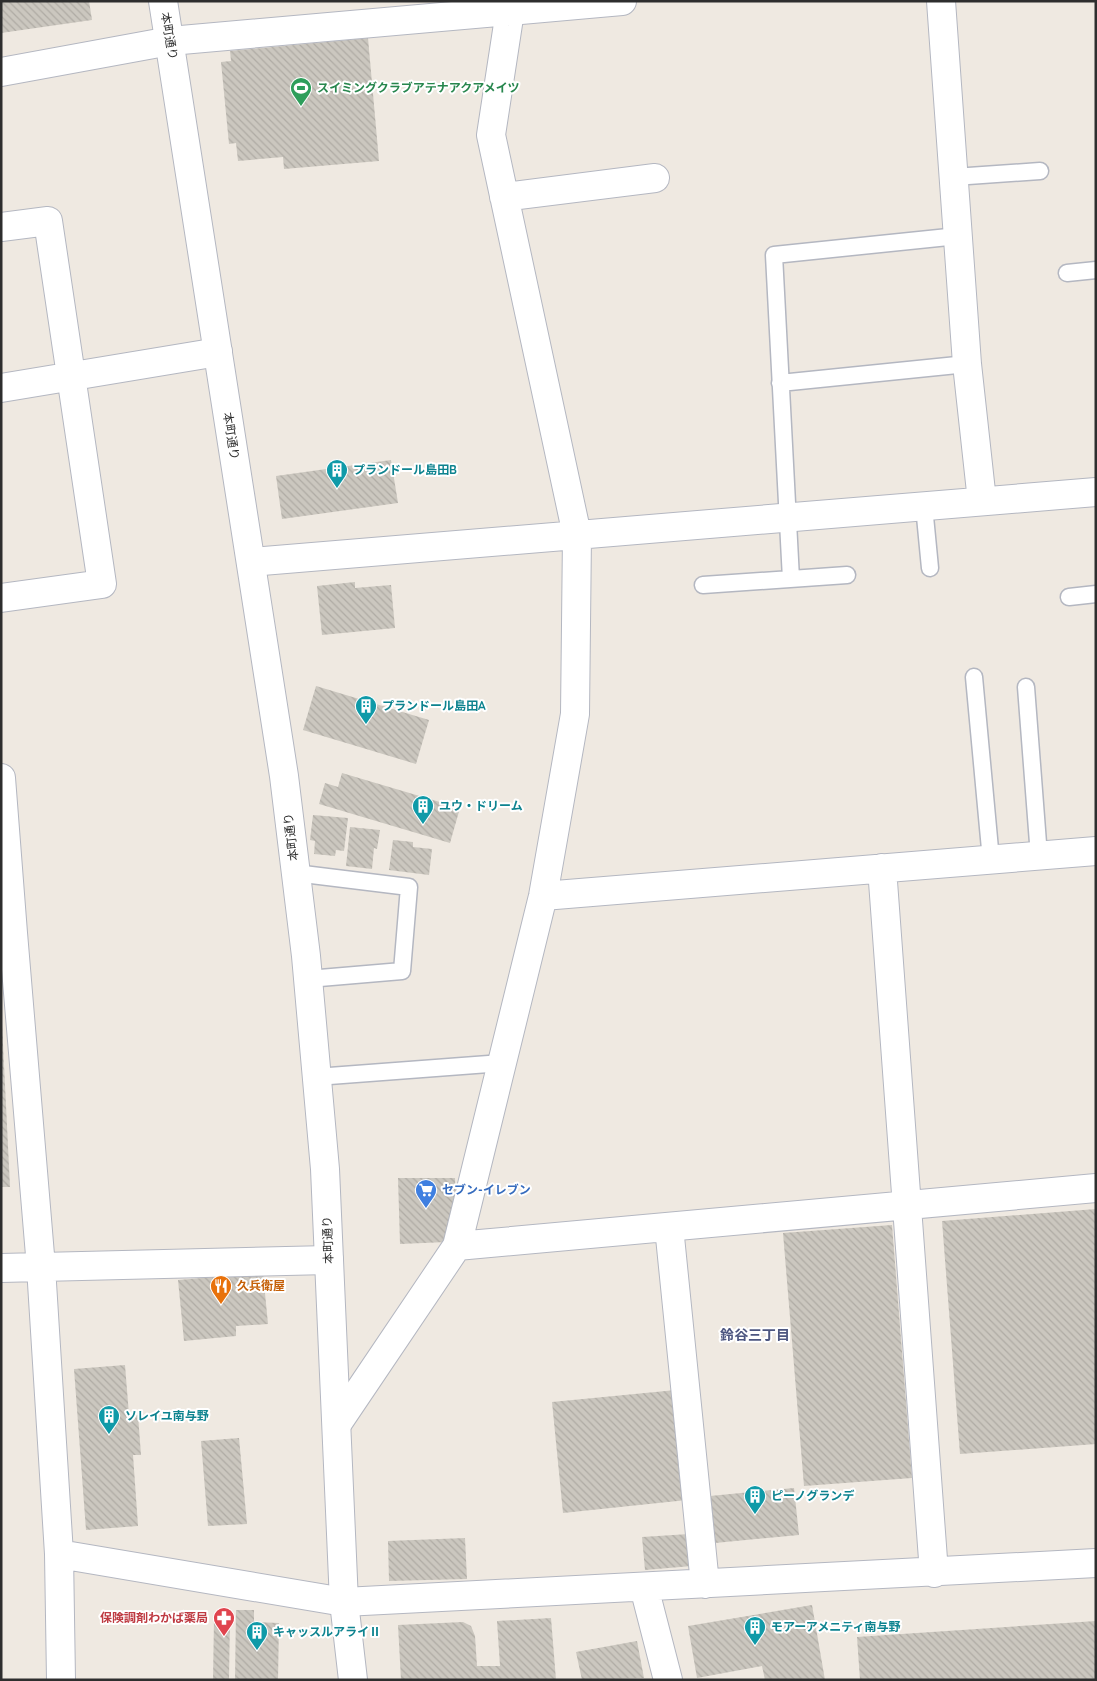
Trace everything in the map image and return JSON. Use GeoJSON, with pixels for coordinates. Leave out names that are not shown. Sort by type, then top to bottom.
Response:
{"type":"FeatureCollection","features":[{"type":"Feature","properties":{"kind":"street","name":"本町通り"},"geometry":{"type":"LineString","coordinates":[[163,1],[282,766],[308,979],[325,1169],[344,1602],[353,1680]]}},
{"type":"Feature","properties":{"kind":"street"},"geometry":{"type":"LineString","coordinates":[[1,72],[170,41],[622,1]]}},
{"type":"Feature","properties":{"kind":"street"},"geometry":{"type":"LineString","coordinates":[[941,1],[967,364],[982,501]]}},
{"type":"Feature","properties":{"kind":"street"},"geometry":{"type":"LineString","coordinates":[[337,1424],[457,1246],[544,896],[575,714],[576,535],[491,136],[510,11]]}},
{"type":"Feature","properties":{"kind":"street"},"geometry":{"type":"LineString","coordinates":[[504,197],[655,178]]}},
{"type":"Feature","properties":{"kind":"street"},"geometry":{"type":"LineString","coordinates":[[1,227],[48,221],[102,584],[1,598]]}},
{"type":"Feature","properties":{"kind":"street"},"geometry":{"type":"LineString","coordinates":[[1,388],[218,352]]}},
{"type":"Feature","properties":{"kind":"street"},"geometry":{"type":"LineString","coordinates":[[251,562],[1096,492]]}},
{"type":"Feature","properties":{"kind":"street"},"geometry":{"type":"LineString","coordinates":[[1,778],[7,933],[41,1267],[59,1554],[61,1680]]}},
{"type":"Feature","properties":{"kind":"street"},"geometry":{"type":"LineString","coordinates":[[544,896],[1096,851]]}},
{"type":"Feature","properties":{"kind":"street"},"geometry":{"type":"LineString","coordinates":[[882,868],[934,1573]]}},
{"type":"Feature","properties":{"kind":"street"},"geometry":{"type":"LineString","coordinates":[[457,1246],[1096,1188]]}},
{"type":"Feature","properties":{"kind":"street"},"geometry":{"type":"LineString","coordinates":[[669,1227],[704,1584]]}},
{"type":"Feature","properties":{"kind":"street"},"geometry":{"type":"LineString","coordinates":[[1,1268],[329,1260]]}},
{"type":"Feature","properties":{"kind":"street"},"geometry":{"type":"LineString","coordinates":[[59,1554],[344,1602],[934,1573],[1096,1563]]}},
{"type":"Feature","properties":{"kind":"street"},"geometry":{"type":"LineString","coordinates":[[644,1587],[668,1680]]}},
{"type":"Feature","properties":{"kind":"lane"},"geometry":{"type":"LineString","coordinates":[[954,177],[1040,172]]}},
{"type":"Feature","properties":{"kind":"lane"},"geometry":{"type":"LineString","coordinates":[[791,579],[786,518],[774,255],[958,236]]}},
{"type":"Feature","properties":{"kind":"lane"},"geometry":{"type":"LineString","coordinates":[[1067,272],[1096,270]]}},
{"type":"Feature","properties":{"kind":"lane"},"geometry":{"type":"LineString","coordinates":[[780,383],[967,364]]}},
{"type":"Feature","properties":{"kind":"lane"},"geometry":{"type":"LineString","coordinates":[[924,506],[930,568]]}},
{"type":"Feature","properties":{"kind":"lane"},"geometry":{"type":"LineString","coordinates":[[703,585],[847,575]]}},
{"type":"Feature","properties":{"kind":"lane"},"geometry":{"type":"LineString","coordinates":[[1069,597],[1096,594]]}},
{"type":"Feature","properties":{"kind":"lane"},"geometry":{"type":"LineString","coordinates":[[974,677],[991,860]]}},
{"type":"Feature","properties":{"kind":"lane"},"geometry":{"type":"LineString","coordinates":[[1026,687],[1039,856]]}},
{"type":"Feature","properties":{"kind":"lane"},"geometry":{"type":"LineString","coordinates":[[295,873],[409,887],[402,971],[308,979]]}},
{"type":"Feature","properties":{"kind":"lane"},"geometry":{"type":"LineString","coordinates":[[316,1077],[502,1063]]}},
{"type":"Feature","properties":{"kind":"building"},"geometry":{"type":"Polygon","coordinates":[[[1,1],[89,1],[92,20],[1,33],[1,1]]]}},
{"type":"Feature","properties":{"kind":"building"},"geometry":{"type":"Polygon","coordinates":[[[368,38],[379,161],[284,169],[283,157],[238,161],[236,143],[229,144],[221,62],[231,61],[230,51],[368,38]]]}},
{"type":"Feature","properties":{"kind":"building","name":"プランドール島田B"},"geometry":{"type":"Polygon","coordinates":[[[391,460],[398,503],[282,519],[276,476],[391,460]]]}},
{"type":"Feature","properties":{"kind":"building"},"geometry":{"type":"Polygon","coordinates":[[[355,582],[355,588],[391,585],[395,628],[322,635],[317,586],[355,582]]]}},
{"type":"Feature","properties":{"kind":"building","name":"プランドール島田A"},"geometry":{"type":"Polygon","coordinates":[[[316,686],[429,720],[416,764],[303,730],[316,686]]]}},
{"type":"Feature","properties":{"kind":"building","name":"ユウ・ドリーム"},"geometry":{"type":"Polygon","coordinates":[[[342,773],[460,808],[450,843],[319,804],[325,783],[338,787],[342,773]]]}},
{"type":"Feature","properties":{"kind":"building"},"geometry":{"type":"Polygon","coordinates":[[[313,815],[348,818],[344,851],[336,850],[335,856],[314,854],[315,841],[310,840],[313,815]]]}},
{"type":"Feature","properties":{"kind":"building"},"geometry":{"type":"Polygon","coordinates":[[[350,827],[380,830],[377,849],[374,848],[372,869],[346,866],[350,827]]]}},
{"type":"Feature","properties":{"kind":"building"},"geometry":{"type":"Polygon","coordinates":[[[393,840],[413,842],[413,847],[432,849],[429,875],[389,870],[393,840]]]}},
{"type":"Feature","properties":{"kind":"building"},"geometry":{"type":"Polygon","coordinates":[[[1,1003],[10,1187],[1,1187],[1,1003]]]}},
{"type":"Feature","properties":{"kind":"building"},"geometry":{"type":"Polygon","coordinates":[[[398,1178],[455,1178],[456,1207],[447,1242],[400,1244],[398,1178]]]}},
{"type":"Feature","properties":{"kind":"building"},"geometry":{"type":"Polygon","coordinates":[[[1096,1209],[1096,1444],[960,1454],[942,1221],[1096,1209]]]}},
{"type":"Feature","properties":{"kind":"building"},"geometry":{"type":"Polygon","coordinates":[[[892,1225],[912,1478],[804,1486],[783,1233],[892,1225]]]}},
{"type":"Feature","properties":{"kind":"building"},"geometry":{"type":"Polygon","coordinates":[[[263,1273],[268,1324],[236,1326],[236,1336],[184,1341],[178,1280],[263,1273]]]}},
{"type":"Feature","properties":{"kind":"building","name":"ソレイユ南与野"},"geometry":{"type":"Polygon","coordinates":[[[125,1365],[129,1415],[138,1415],[141,1455],[133,1455],[138,1526],[86,1530],[74,1369],[125,1365]]]}},
{"type":"Feature","properties":{"kind":"building"},"geometry":{"type":"Polygon","coordinates":[[[676,1390],[687,1500],[563,1513],[552,1402],[676,1390]]]}},
{"type":"Feature","properties":{"kind":"building"},"geometry":{"type":"Polygon","coordinates":[[[239,1438],[247,1524],[208,1526],[201,1441],[239,1438]]]}},
{"type":"Feature","properties":{"kind":"building","name":"ピーノグランデ"},"geometry":{"type":"Polygon","coordinates":[[[794,1488],[799,1535],[715,1543],[710,1496],[794,1488]]]}},
{"type":"Feature","properties":{"kind":"building"},"geometry":{"type":"Polygon","coordinates":[[[689,1534],[692,1566],[645,1570],[642,1537],[689,1534]]]}},
{"type":"Feature","properties":{"kind":"building"},"geometry":{"type":"Polygon","coordinates":[[[465,1538],[467,1579],[389,1581],[388,1541],[465,1538]]]}},
{"type":"Feature","properties":{"kind":"building","name":"モアーアメニティ南与野"},"geometry":{"type":"Polygon","coordinates":[[[812,1605],[825,1680],[765,1680],[762,1666],[697,1678],[688,1626],[812,1605]]]}},
{"type":"Feature","properties":{"kind":"building","name":"キャッスルアライⅡ"},"geometry":{"type":"Polygon","coordinates":[[[236,1610],[254,1610],[254,1622],[279,1623],[278,1680],[235,1680],[236,1610]]]}},
{"type":"Feature","properties":{"kind":"building"},"geometry":{"type":"Polygon","coordinates":[[[214,1618],[230,1618],[229,1680],[213,1680],[214,1618]]]}},
{"type":"Feature","properties":{"kind":"building"},"geometry":{"type":"Polygon","coordinates":[[[551,1618],[556,1680],[401,1680],[398,1625],[463,1622],[471,1626],[475,1636],[477,1666],[500,1666],[497,1621],[551,1618]]]}},
{"type":"Feature","properties":{"kind":"building"},"geometry":{"type":"Polygon","coordinates":[[[1096,1621],[1096,1680],[860,1680],[857,1637],[1096,1621]]]}},
{"type":"Feature","properties":{"kind":"building"},"geometry":{"type":"Polygon","coordinates":[[[637,1641],[644,1678],[582,1680],[576,1652],[637,1641]]]}},
{"type":"Feature","properties":{"kind":"place","name":"スイミングクラブアテナアクアメイツ"},"geometry":{"type":"Point","coordinates":[301,107]}},
{"type":"Feature","properties":{"kind":"place","name":"プランドール島田B"},"geometry":{"type":"Point","coordinates":[337,489]}},
{"type":"Feature","properties":{"kind":"place","name":"プランドール島田A"},"geometry":{"type":"Point","coordinates":[366,725]}},
{"type":"Feature","properties":{"kind":"place","name":"ユウ・ドリーム"},"geometry":{"type":"Point","coordinates":[423,825]}},
{"type":"Feature","properties":{"kind":"place","name":"セブン-イレブン"},"geometry":{"type":"Point","coordinates":[426,1209]}},
{"type":"Feature","properties":{"kind":"place","name":"久兵衛屋"},"geometry":{"type":"Point","coordinates":[221,1305]}},
{"type":"Feature","properties":{"kind":"place","name":"ソレイユ南与野"},"geometry":{"type":"Point","coordinates":[109,1435]}},
{"type":"Feature","properties":{"kind":"place","name":"ピーノグランデ"},"geometry":{"type":"Point","coordinates":[755,1515]}},
{"type":"Feature","properties":{"kind":"place","name":"保険調剤わかば薬局"},"geometry":{"type":"Point","coordinates":[224,1637]}},
{"type":"Feature","properties":{"kind":"place","name":"モアーアメニティ南与野"},"geometry":{"type":"Point","coordinates":[755,1646]}},
{"type":"Feature","properties":{"kind":"place","name":"キャッスルアライⅡ"},"geometry":{"type":"Point","coordinates":[257,1651]}},
{"type":"Feature","properties":{"kind":"district","name":"鈴谷三丁目"},"geometry":{"type":"Point","coordinates":[755,1335]}}]}
